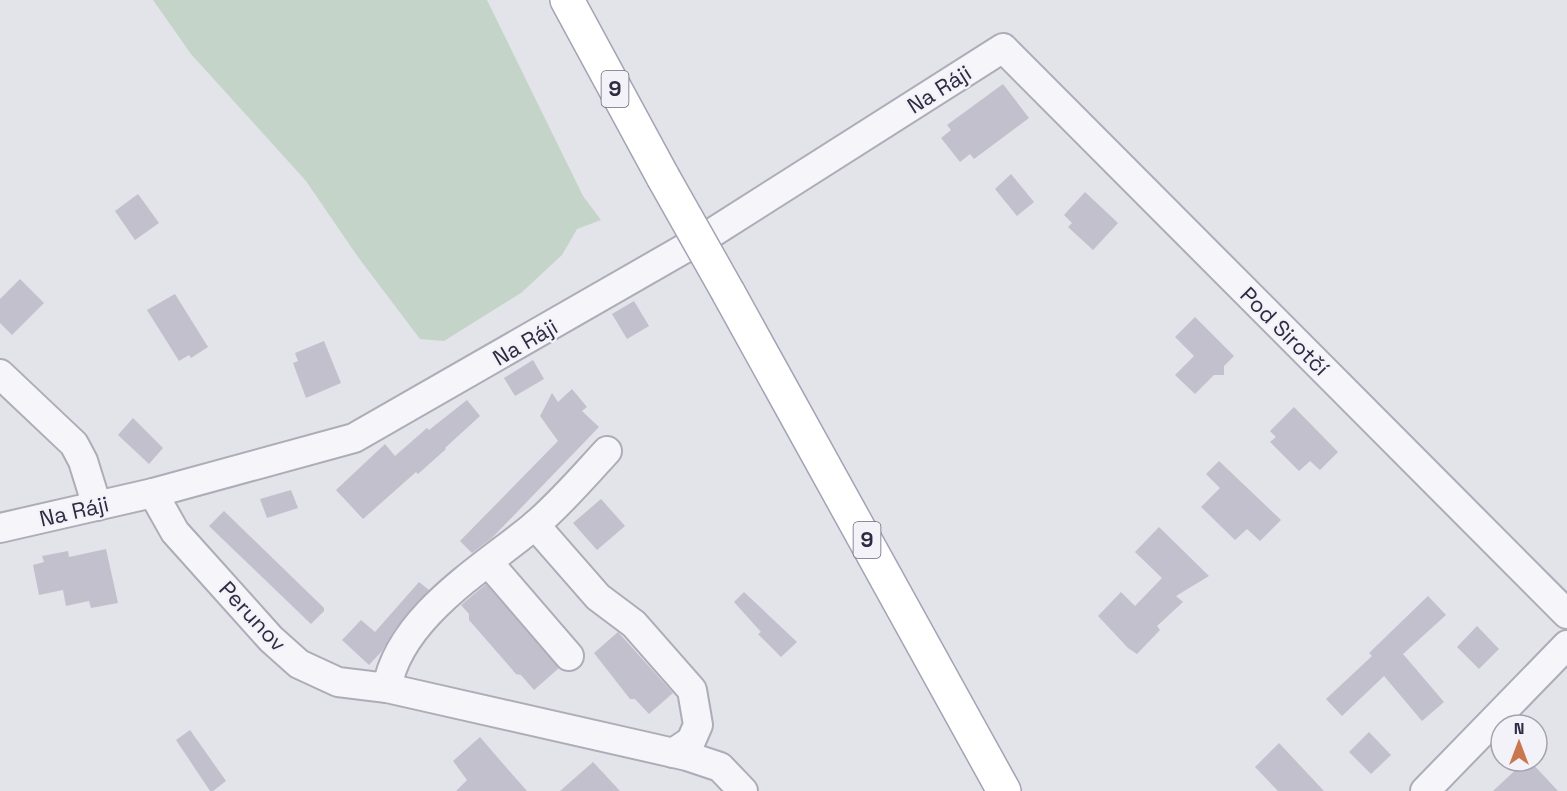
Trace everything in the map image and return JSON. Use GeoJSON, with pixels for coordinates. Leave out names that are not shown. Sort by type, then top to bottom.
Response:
{"type":"FeatureCollection","features":[{"type":"Feature","properties":{"kind":"main road","name":"9"},"geometry":{"type":"LineString","coordinates":[[567,0],[1004,791]]}},
{"type":"Feature","properties":{"kind":"street","name":"Na Ráji"},"geometry":{"type":"LineString","coordinates":[[0,528],[153,493],[354,438],[715,231],[1003,48]]}},
{"type":"Feature","properties":{"kind":"street","name":"Pod Sirotčí"},"geometry":{"type":"LineString","coordinates":[[1003,48],[1567,614]]}},
{"type":"Feature","properties":{"kind":"street"},"geometry":{"type":"LineString","coordinates":[[0,374],[74,444],[83,461],[97,506]]}},
{"type":"Feature","properties":{"kind":"street"},"geometry":{"type":"LineString","coordinates":[[387,688],[390,668],[410,636],[456,587],[535,525],[607,451]]}},
{"type":"Feature","properties":{"kind":"street","name":"Perunov"},"geometry":{"type":"LineString","coordinates":[[153,493],[175,532],[271,639],[299,664],[338,682],[387,688],[673,753],[720,767],[743,791]]}},
{"type":"Feature","properties":{"kind":"street"},"geometry":{"type":"LineString","coordinates":[[535,525],[598,597],[634,624],[692,690],[698,725],[691,741],[673,753]]}},
{"type":"Feature","properties":{"kind":"street"},"geometry":{"type":"LineString","coordinates":[[488,562],[570,656]]}},
{"type":"Feature","properties":{"kind":"street"},"geometry":{"type":"LineString","coordinates":[[1425,791],[1567,645]]}},
{"type":"Feature","properties":{"kind":"green space"},"geometry":{"type":"Polygon","coordinates":[[[153,0],[487,0],[583,196],[601,220],[577,229],[562,255],[521,293],[444,341],[420,339],[358,257],[306,181],[191,54],[153,0]]]}},
{"type":"Feature","properties":{"kind":"building"},"geometry":{"type":"Polygon","coordinates":[[[1003,84],[1029,118],[974,159],[970,154],[960,162],[941,138],[951,130],[947,125],[1003,84]]]}},
{"type":"Feature","properties":{"kind":"building"},"geometry":{"type":"Polygon","coordinates":[[[1011,174],[1034,202],[1017,216],[995,189],[1011,174]]]}},
{"type":"Feature","properties":{"kind":"building"},"geometry":{"type":"Polygon","coordinates":[[[1085,192],[1118,223],[1093,250],[1068,227],[1072,223],[1064,215],[1085,192]]]}},
{"type":"Feature","properties":{"kind":"building"},"geometry":{"type":"Polygon","coordinates":[[[138,194],[159,223],[135,240],[115,211],[138,194]]]}},
{"type":"Feature","properties":{"kind":"building"},"geometry":{"type":"Polygon","coordinates":[[[20,279],[44,303],[12,335],[0,323],[0,299],[20,279]]]}},
{"type":"Feature","properties":{"kind":"building"},"geometry":{"type":"Polygon","coordinates":[[[175,294],[208,347],[191,358],[189,355],[179,361],[147,310],[175,294]]]}},
{"type":"Feature","properties":{"kind":"building"},"geometry":{"type":"Polygon","coordinates":[[[634,301],[649,326],[627,339],[612,314],[634,301]]]}},
{"type":"Feature","properties":{"kind":"building"},"geometry":{"type":"Polygon","coordinates":[[[1195,317],[1234,356],[1224,366],[1224,375],[1214,375],[1195,394],[1175,375],[1194,356],[1175,337],[1195,317]]]}},
{"type":"Feature","properties":{"kind":"building"},"geometry":{"type":"Polygon","coordinates":[[[324,341],[341,383],[306,398],[293,363],[298,361],[295,353],[324,341]]]}},
{"type":"Feature","properties":{"kind":"building"},"geometry":{"type":"Polygon","coordinates":[[[533,360],[544,379],[515,396],[504,378],[533,360]]]}},
{"type":"Feature","properties":{"kind":"building"},"geometry":{"type":"Polygon","coordinates":[[[572,389],[587,407],[582,411],[599,427],[492,538],[472,553],[460,541],[558,441],[540,416],[552,393],[558,402],[572,389]]]}},
{"type":"Feature","properties":{"kind":"building"},"geometry":{"type":"Polygon","coordinates":[[[467,400],[480,416],[418,474],[416,472],[363,519],[336,490],[385,444],[395,456],[427,428],[429,430],[467,400]]]}},
{"type":"Feature","properties":{"kind":"building"},"geometry":{"type":"Polygon","coordinates":[[[1294,407],[1338,452],[1320,470],[1310,461],[1299,471],[1270,442],[1276,437],[1270,431],[1294,407]]]}},
{"type":"Feature","properties":{"kind":"building"},"geometry":{"type":"Polygon","coordinates":[[[133,418],[163,448],[149,464],[118,435],[133,418]]]}},
{"type":"Feature","properties":{"kind":"building"},"geometry":{"type":"Polygon","coordinates":[[[1219,461],[1281,520],[1260,541],[1247,529],[1235,540],[1201,507],[1220,488],[1206,474],[1219,461]]]}},
{"type":"Feature","properties":{"kind":"building"},"geometry":{"type":"Polygon","coordinates":[[[291,490],[298,508],[267,518],[260,499],[291,490]]]}},
{"type":"Feature","properties":{"kind":"building"},"geometry":{"type":"Polygon","coordinates":[[[601,499],[625,526],[597,550],[573,523],[601,499]]]}},
{"type":"Feature","properties":{"kind":"building"},"geometry":{"type":"Polygon","coordinates":[[[224,511],[324,608],[324,611],[311,624],[209,526],[224,511]]]}},
{"type":"Feature","properties":{"kind":"building"},"geometry":{"type":"Polygon","coordinates":[[[1159,527],[1209,576],[1176,596],[1183,602],[1157,626],[1160,630],[1137,654],[1128,648],[1098,616],[1121,592],[1135,606],[1162,578],[1135,552],[1159,527]]]}},
{"type":"Feature","properties":{"kind":"building"},"geometry":{"type":"Polygon","coordinates":[[[106,549],[118,603],[91,608],[89,601],[66,606],[63,590],[39,595],[33,565],[44,562],[42,556],[68,551],[69,557],[106,549]]]}},
{"type":"Feature","properties":{"kind":"building"},"geometry":{"type":"Polygon","coordinates":[[[419,582],[429,590],[395,629],[382,651],[369,665],[342,640],[361,620],[375,632],[419,582]]]}},
{"type":"Feature","properties":{"kind":"building"},"geometry":{"type":"Polygon","coordinates":[[[486,584],[559,668],[534,690],[521,675],[516,674],[469,620],[469,614],[461,605],[486,584]]]}},
{"type":"Feature","properties":{"kind":"building"},"geometry":{"type":"Polygon","coordinates":[[[744,592],[797,642],[781,657],[758,634],[761,632],[734,602],[744,592]]]}},
{"type":"Feature","properties":{"kind":"building"},"geometry":{"type":"Polygon","coordinates":[[[1428,596],[1446,615],[1403,654],[1444,702],[1422,721],[1384,676],[1342,716],[1326,699],[1372,656],[1369,653],[1428,596]]]}},
{"type":"Feature","properties":{"kind":"building"},"geometry":{"type":"Polygon","coordinates":[[[1477,626],[1499,649],[1479,669],[1457,647],[1477,626]]]}},
{"type":"Feature","properties":{"kind":"building"},"geometry":{"type":"Polygon","coordinates":[[[618,632],[673,693],[649,714],[635,699],[630,699],[594,653],[618,632]]]}},
{"type":"Feature","properties":{"kind":"building"},"geometry":{"type":"Polygon","coordinates":[[[190,730],[226,781],[213,791],[210,791],[176,740],[190,730]]]}},
{"type":"Feature","properties":{"kind":"building"},"geometry":{"type":"Polygon","coordinates":[[[1369,732],[1391,755],[1371,774],[1349,752],[1369,732]]]}},
{"type":"Feature","properties":{"kind":"building"},"geometry":{"type":"Polygon","coordinates":[[[480,737],[527,791],[456,791],[467,780],[453,761],[480,737]]]}},
{"type":"Feature","properties":{"kind":"building"},"geometry":{"type":"Polygon","coordinates":[[[1279,743],[1324,791],[1278,791],[1255,767],[1279,743]]]}},
{"type":"Feature","properties":{"kind":"building"},"geometry":{"type":"Polygon","coordinates":[[[593,762],[620,791],[560,791],[593,762]]]}},
{"type":"Feature","properties":{"kind":"building"},"geometry":{"type":"Polygon","coordinates":[[[1512,773],[1541,773],[1558,791],[1493,791],[1512,773]]]}}]}
